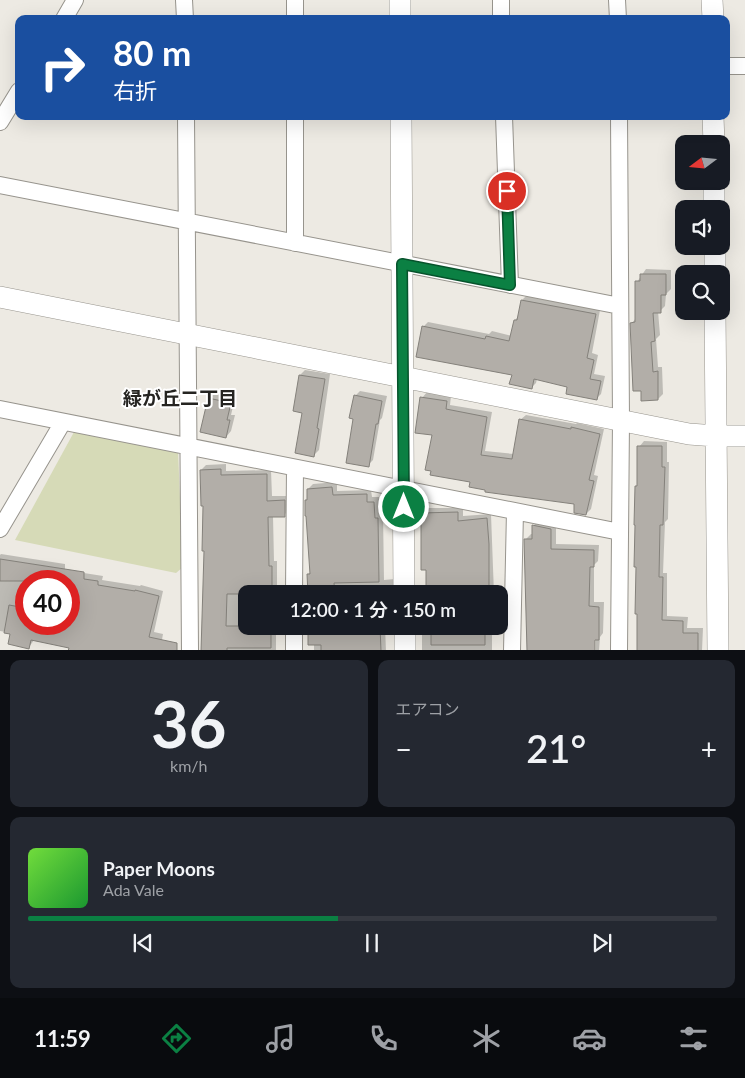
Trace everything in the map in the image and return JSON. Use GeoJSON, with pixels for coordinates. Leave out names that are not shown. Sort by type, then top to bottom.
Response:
{"type":"FeatureCollection","features":[{"type":"Feature","properties":{"kind":"street"},"geometry":{"type":"LineString","coordinates":[[66,15],[75,0]]}},
{"type":"Feature","properties":{"kind":"street"},"geometry":{"type":"LineString","coordinates":[[184,0],[184,15]]}},
{"type":"Feature","properties":{"kind":"street"},"geometry":{"type":"LineString","coordinates":[[295,0],[295,15]]}},
{"type":"Feature","properties":{"kind":"street"},"geometry":{"type":"LineString","coordinates":[[400,0],[400,15]]}},
{"type":"Feature","properties":{"kind":"street"},"geometry":{"type":"LineString","coordinates":[[501,0],[502,15]]}},
{"type":"Feature","properties":{"kind":"street"},"geometry":{"type":"LineString","coordinates":[[617,0],[618,15]]}},
{"type":"Feature","properties":{"kind":"street"},"geometry":{"type":"LineString","coordinates":[[712,0],[712,15]]}},
{"type":"Feature","properties":{"kind":"street"},"geometry":{"type":"LineString","coordinates":[[730,66],[745,66]]}},
{"type":"Feature","properties":{"kind":"street"},"geometry":{"type":"LineString","coordinates":[[0,122],[15,98]]}},
{"type":"Feature","properties":{"kind":"street"},"geometry":{"type":"LineString","coordinates":[[186,120],[190,650]]}},
{"type":"Feature","properties":{"kind":"street"},"geometry":{"type":"LineString","coordinates":[[295,120],[295,243]]}},
{"type":"Feature","properties":{"kind":"street"},"geometry":{"type":"LineString","coordinates":[[401,120],[404,585]]}},
{"type":"Feature","properties":{"kind":"street"},"geometry":{"type":"LineString","coordinates":[[504,120],[510,285]]}},
{"type":"Feature","properties":{"kind":"street"},"geometry":{"type":"LineString","coordinates":[[618,120],[621,420],[619,650]]}},
{"type":"Feature","properties":{"kind":"street"},"geometry":{"type":"LineString","coordinates":[[714,120],[714,135]]}},
{"type":"Feature","properties":{"kind":"street"},"geometry":{"type":"LineString","coordinates":[[0,185],[620,306]]}},
{"type":"Feature","properties":{"kind":"street"},"geometry":{"type":"LineString","coordinates":[[0,297],[689,434],[745,436]]}},
{"type":"Feature","properties":{"kind":"street"},"geometry":{"type":"LineString","coordinates":[[715,320],[718,650]]}},
{"type":"Feature","properties":{"kind":"street"},"geometry":{"type":"LineString","coordinates":[[0,409],[620,532]]}},
{"type":"Feature","properties":{"kind":"street"},"geometry":{"type":"LineString","coordinates":[[0,528],[63,422]]}},
{"type":"Feature","properties":{"kind":"street"},"geometry":{"type":"LineString","coordinates":[[294,585],[295,468]]}},
{"type":"Feature","properties":{"kind":"street"},"geometry":{"type":"LineString","coordinates":[[512,650],[515,511]]}},
{"type":"Feature","properties":{"kind":"street"},"geometry":{"type":"LineString","coordinates":[[294,635],[294,650]]}},
{"type":"Feature","properties":{"kind":"street"},"geometry":{"type":"LineString","coordinates":[[405,635],[405,650]]}},
{"type":"Feature","properties":{"kind":"green space"},"geometry":{"type":"Polygon","coordinates":[[[74,432],[178,451],[183,567],[176,573],[15,540],[74,432]]]}},
{"type":"Feature","properties":{"kind":"building"},"geometry":{"type":"Polygon","coordinates":[[[640,274],[666,274],[666,295],[661,295],[661,313],[653,313],[655,341],[651,342],[653,372],[658,371],[658,400],[641,401],[641,391],[633,391],[630,323],[635,322],[635,281],[640,281],[640,274]]]}},
{"type":"Feature","properties":{"kind":"building"},"geometry":{"type":"Polygon","coordinates":[[[521,300],[596,314],[587,358],[594,360],[590,379],[601,381],[597,400],[566,394],[567,387],[534,379],[532,389],[509,384],[512,375],[416,357],[422,326],[485,339],[486,336],[509,341],[514,320],[517,320],[521,300]]]}},
{"type":"Feature","properties":{"kind":"building"},"geometry":{"type":"Polygon","coordinates":[[[299,375],[325,379],[314,457],[295,453],[302,413],[293,411],[299,375]]]}},
{"type":"Feature","properties":{"kind":"building"},"geometry":{"type":"Polygon","coordinates":[[[354,395],[382,401],[369,467],[346,463],[353,419],[349,418],[354,395]]]}},
{"type":"Feature","properties":{"kind":"building"},"geometry":{"type":"Polygon","coordinates":[[[420,397],[447,401],[446,409],[487,417],[481,455],[512,459],[519,419],[571,429],[571,427],[600,434],[589,480],[594,481],[586,515],[574,513],[574,504],[485,492],[485,490],[469,487],[470,482],[430,475],[431,471],[425,470],[432,435],[415,433],[420,397]]]}},
{"type":"Feature","properties":{"kind":"building"},"geometry":{"type":"Polygon","coordinates":[[[208,398],[231,403],[227,420],[230,420],[226,438],[200,432],[208,398]]]}},
{"type":"Feature","properties":{"kind":"building"},"geometry":{"type":"Polygon","coordinates":[[[637,446],[662,446],[662,467],[665,467],[663,525],[660,525],[659,577],[663,577],[662,620],[683,621],[683,633],[698,633],[698,650],[637,650],[634,525],[635,486],[637,486],[637,446]]]}},
{"type":"Feature","properties":{"kind":"building"},"geometry":{"type":"Polygon","coordinates":[[[221,469],[221,475],[267,474],[267,501],[285,500],[285,517],[268,517],[269,566],[272,566],[272,585],[238,585],[238,594],[227,594],[226,626],[238,626],[238,635],[271,635],[271,648],[201,650],[204,551],[202,551],[203,506],[201,506],[200,470],[221,469]]]}},
{"type":"Feature","properties":{"kind":"building"},"geometry":{"type":"Polygon","coordinates":[[[332,487],[333,495],[367,494],[367,502],[374,502],[375,518],[378,518],[379,582],[308,585],[307,574],[310,574],[305,516],[307,489],[332,487]]]}},
{"type":"Feature","properties":{"kind":"building"},"geometry":{"type":"Polygon","coordinates":[[[458,512],[458,521],[487,518],[489,585],[426,585],[426,570],[421,570],[421,513],[458,512]]]}},
{"type":"Feature","properties":{"kind":"building"},"geometry":{"type":"Polygon","coordinates":[[[532,525],[551,529],[551,549],[594,550],[594,567],[590,567],[589,606],[599,607],[599,640],[595,640],[595,650],[527,650],[524,539],[532,539],[532,525]]]}},
{"type":"Feature","properties":{"kind":"building"},"geometry":{"type":"Polygon","coordinates":[[[0,559],[71,570],[15,570],[15,581],[0,581],[0,559]]]}},
{"type":"Feature","properties":{"kind":"building"},"geometry":{"type":"Polygon","coordinates":[[[80,571],[84,572],[84,579],[98,581],[98,585],[135,590],[159,596],[149,637],[177,643],[177,650],[68,650],[69,648],[31,640],[29,649],[8,644],[10,634],[4,633],[9,605],[15,606],[15,635],[80,635],[80,571]]]}},
{"type":"Feature","properties":{"kind":"building"},"geometry":{"type":"Polygon","coordinates":[[[308,635],[380,635],[381,650],[321,650],[321,645],[308,645],[308,635]]]}},
{"type":"Feature","properties":{"kind":"building"},"geometry":{"type":"Polygon","coordinates":[[[431,635],[485,635],[485,645],[431,645],[431,635]]]}},
{"type":"Feature","properties":{"kind":"district","name":"緑が丘二丁目"},"geometry":{"type":"Point","coordinates":[180,398]}},
{"type":"Feature","properties":{"kind":"route"},"geometry":{"type":"LineString","coordinates":[[404,507],[402,264],[510,285],[507,191]]}}]}
